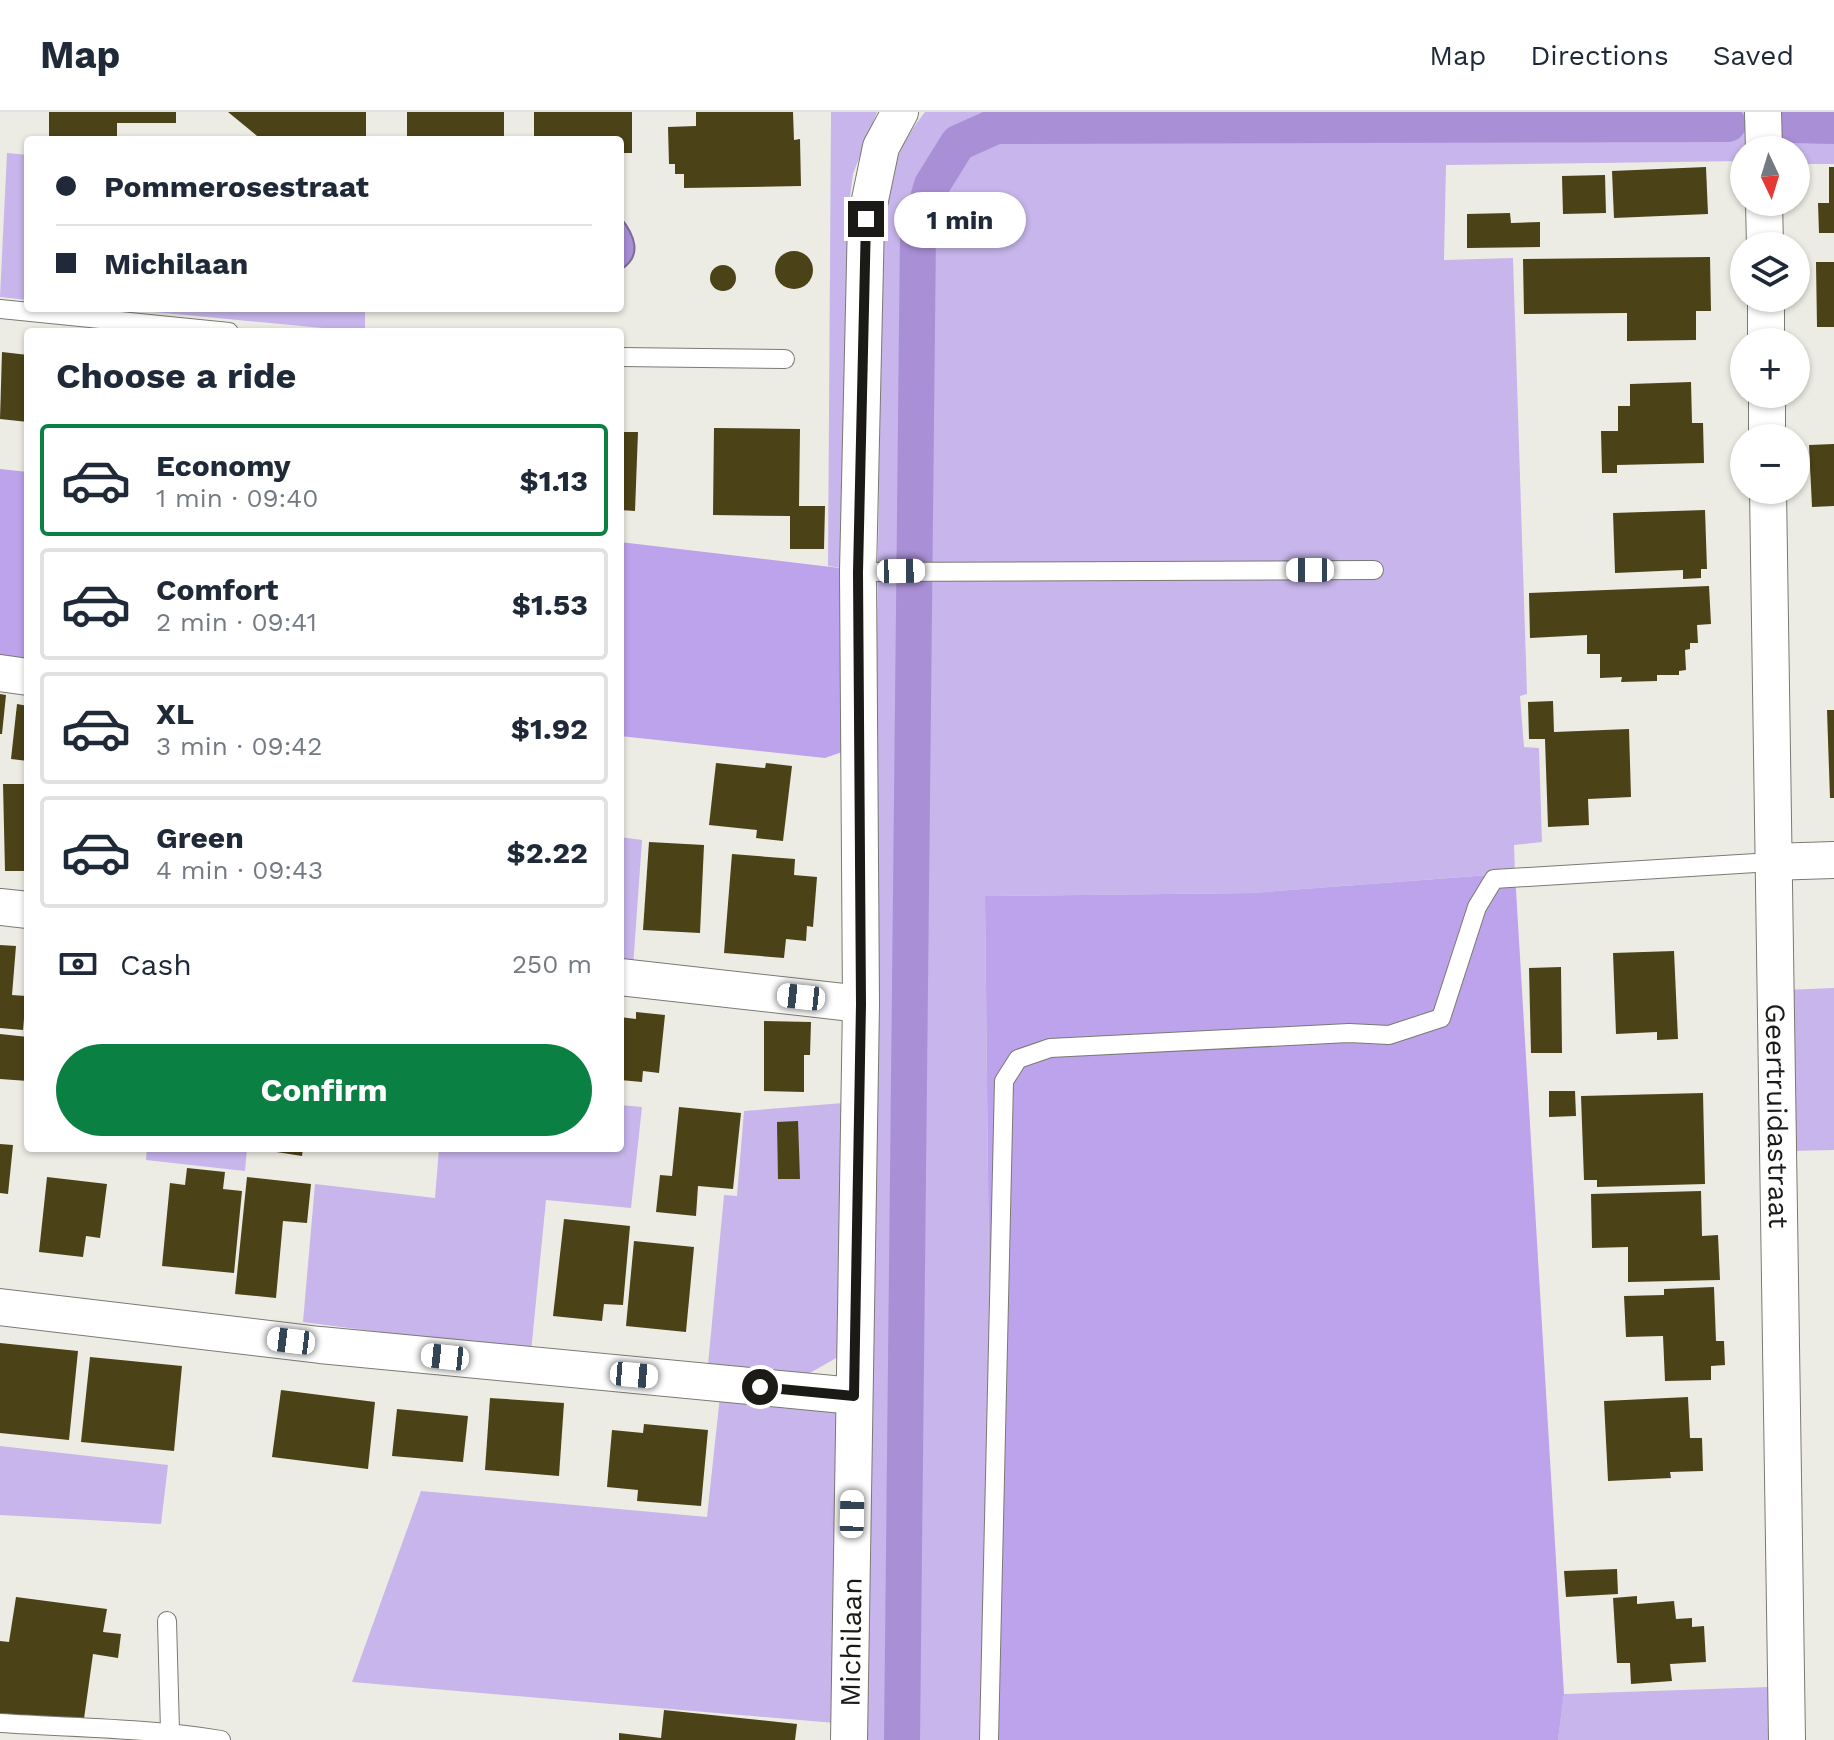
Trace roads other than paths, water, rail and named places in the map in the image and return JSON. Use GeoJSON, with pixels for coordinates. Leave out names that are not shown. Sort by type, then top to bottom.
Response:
{"type":"FeatureCollection","features":[{"type":"Feature","properties":{"kind":"street","name":"Michilaan"},"geometry":{"type":"LineString","coordinates":[[849,1740],[861,1004],[858,572],[866,219],[881,147],[900,112]]}},
{"type":"Feature","properties":{"kind":"street"},"geometry":{"type":"LineString","coordinates":[[1763,112],[1764,136]]}},
{"type":"Feature","properties":{"kind":"street","name":"Geertruidastraat"},"geometry":{"type":"LineString","coordinates":[[1768,504],[1787,1740]]}},
{"type":"Feature","properties":{"kind":"street"},"geometry":{"type":"LineString","coordinates":[[0,673],[24,676]]}},
{"type":"Feature","properties":{"kind":"street"},"geometry":{"type":"LineString","coordinates":[[1772,862],[1834,860]]}},
{"type":"Feature","properties":{"kind":"street"},"geometry":{"type":"LineString","coordinates":[[0,907],[24,910]]}},
{"type":"Feature","properties":{"kind":"street"},"geometry":{"type":"LineString","coordinates":[[624,977],[861,1004]]}},
{"type":"Feature","properties":{"kind":"street"},"geometry":{"type":"LineString","coordinates":[[0,1307],[320,1345],[854,1396]]}},
{"type":"Feature","properties":{"kind":"lane"},"geometry":{"type":"LineString","coordinates":[[0,309],[24,311]]}},
{"type":"Feature","properties":{"kind":"lane"},"geometry":{"type":"LineString","coordinates":[[30,312],[189,328]]}},
{"type":"Feature","properties":{"kind":"lane"},"geometry":{"type":"LineString","coordinates":[[624,357],[785,359]]}},
{"type":"Feature","properties":{"kind":"lane"},"geometry":{"type":"LineString","coordinates":[[858,572],[1374,570]]}},
{"type":"Feature","properties":{"kind":"lane"},"geometry":{"type":"LineString","coordinates":[[989,1740],[1004,1081],[1018,1059],[1050,1048],[1349,1033],[1389,1035],[1441,1018],[1477,907],[1494,879],[1772,862]]}},
{"type":"Feature","properties":{"kind":"lane"},"geometry":{"type":"LineString","coordinates":[[167,1621],[170,1731]]}},
{"type":"Feature","properties":{"kind":"lane"},"geometry":{"type":"LineString","coordinates":[[0,1723],[141,1733],[170,1731],[221,1740]]}},
{"type":"Feature","properties":{"kind":"waterway"},"geometry":{"type":"LineString","coordinates":[[902,1740],[918,232],[932,185],[958,143],[996,126],[1728,124]]}},
{"type":"Feature","properties":{"kind":"waterway"},"geometry":{"type":"LineString","coordinates":[[1793,125],[1834,126]]}}]}
